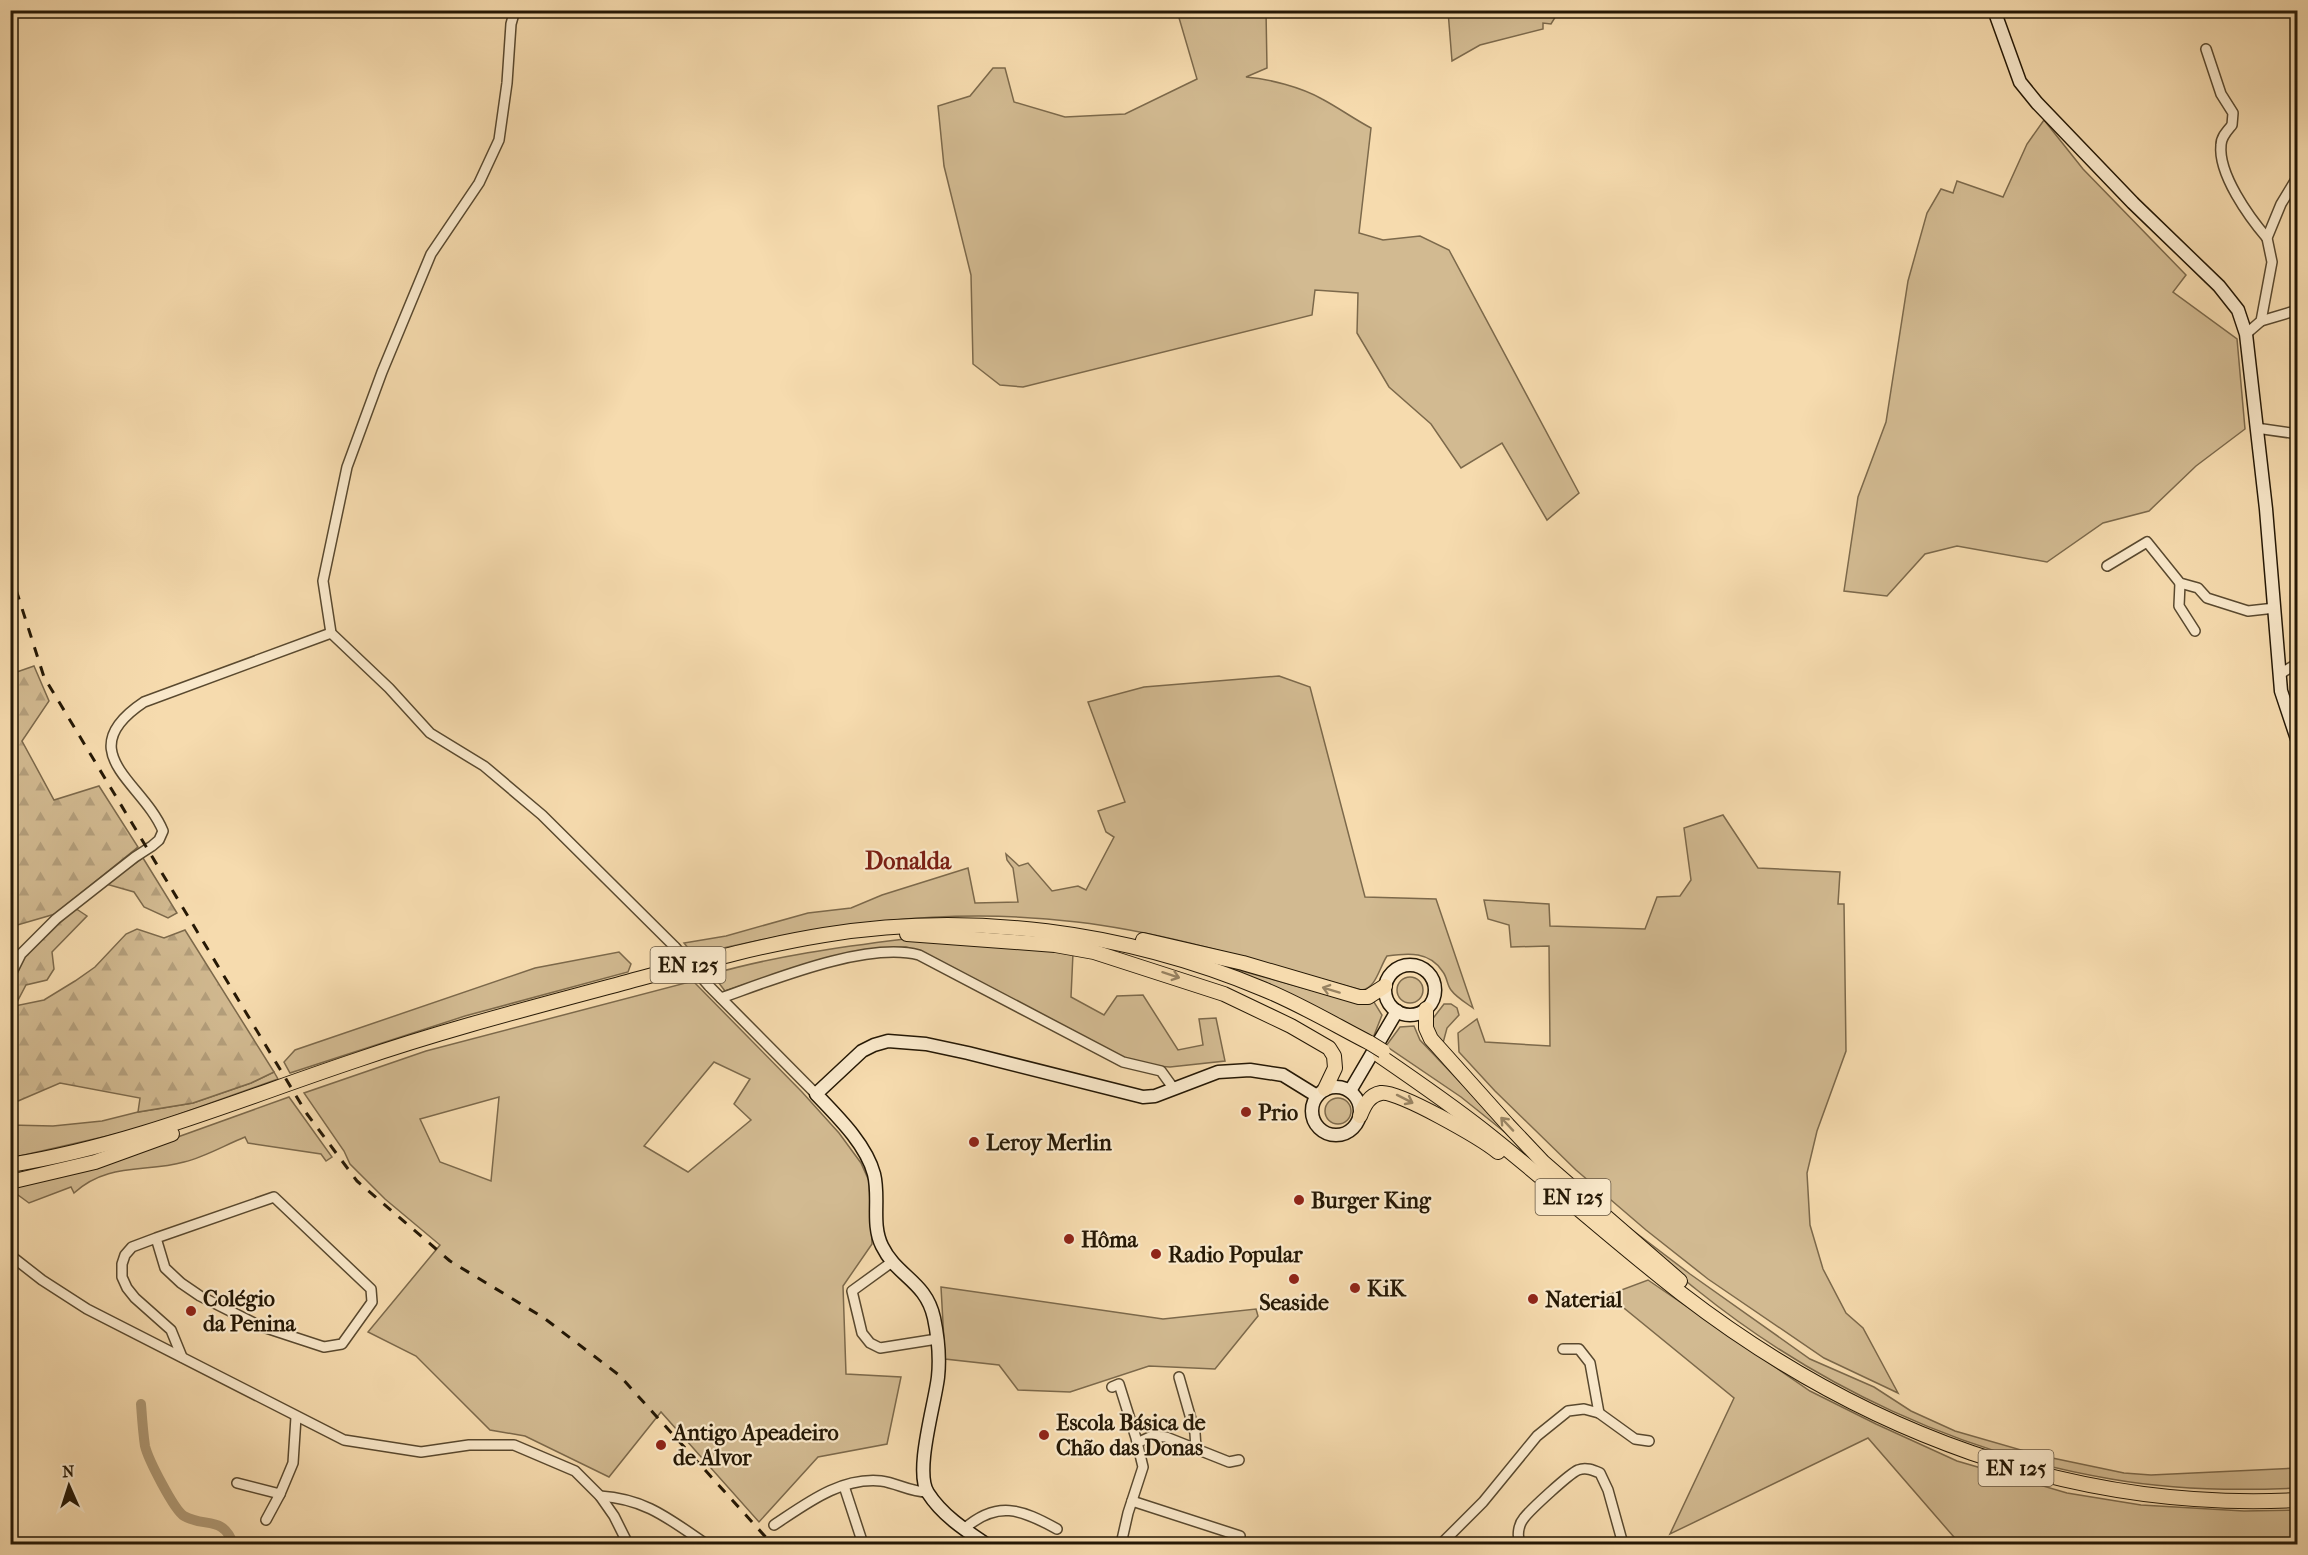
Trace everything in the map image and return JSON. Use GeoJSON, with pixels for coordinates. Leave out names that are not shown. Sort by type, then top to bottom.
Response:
{"type":"FeatureCollection","features":[{"type":"Feature","properties":{"kind":"main road"},"geometry":{"type":"LineString","coordinates":[[877,928],[975,922],[1075,930],[1196,952],[1359,997],[1376,994],[1385,986]]}},
{"type":"Feature","properties":{"kind":"main road","name":"EN 125"},"geometry":{"type":"LineString","coordinates":[[10,1165],[72,1153],[144,1134],[432,1035],[748,950],[827,934],[877,928],[971,925],[1067,934],[1142,949],[1206,968],[1305,1008],[1382,1054],[1482,1129],[1651,1269],[1720,1320],[1802,1375],[1854,1404],[1903,1427],[1973,1455],[2021,1470],[2119,1491],[2229,1501],[2298,1500]]}},
{"type":"Feature","properties":{"kind":"main road"},"geometry":{"type":"LineString","coordinates":[[907,934],[1055,945],[1094,952],[1224,994],[1291,1026],[1329,1048],[1334,1056],[1335,1068],[1321,1093]]}},
{"type":"Feature","properties":{"kind":"main road","name":"EN 125"},"geometry":{"type":"LineString","coordinates":[[10,1173],[80,1160],[173,1133],[340,1073],[485,1028],[749,958],[819,944],[907,934],[1026,936],[1101,945],[1149,957],[1249,989],[1369,1046]]}},
{"type":"Feature","properties":{"kind":"main road"},"geometry":{"type":"LineString","coordinates":[[1426,1009],[1426,1028],[1431,1039],[1508,1125],[1543,1162],[1720,1320]]}},
{"type":"Feature","properties":{"kind":"main road"},"geometry":{"type":"LineString","coordinates":[[1360,1116],[1372,1096],[1391,1093],[1494,1148],[1614,1246],[1720,1320]]}},
{"type":"Feature","properties":{"kind":"main road"},"geometry":{"type":"LineString","coordinates":[[10,1182],[96,1162],[173,1133]]}},
{"type":"Feature","properties":{"kind":"street"},"geometry":{"type":"LineString","coordinates":[[515,10],[511,24],[507,82],[499,140],[479,183],[431,254],[381,372],[347,467],[323,581],[331,633],[389,688],[430,733],[484,766],[542,815],[675,947],[721,998],[816,1094],[863,1152],[874,1174],[877,1228],[881,1245],[892,1262],[918,1285],[929,1299],[935,1320],[938,1375],[935,1402],[925,1447],[924,1467],[927,1492],[955,1523],[986,1545]]}},
{"type":"Feature","properties":{"kind":"street"},"geometry":{"type":"LineString","coordinates":[[1994,10],[2020,82],[2037,103],[2133,203],[2219,286],[2238,310],[2246,334],[2266,509],[2282,691],[2298,742]]}},
{"type":"Feature","properties":{"kind":"street"},"geometry":{"type":"LineString","coordinates":[[2206,48],[2221,94],[2233,113],[2232,125],[2224,134],[2220,146],[2227,176],[2240,203],[2267,238],[2272,262],[2261,321]]}},
{"type":"Feature","properties":{"kind":"street"},"geometry":{"type":"LineString","coordinates":[[2267,238],[2281,204],[2298,176]]}},
{"type":"Feature","properties":{"kind":"street"},"geometry":{"type":"LineString","coordinates":[[2246,334],[2261,321],[2298,310]]}},
{"type":"Feature","properties":{"kind":"street"},"geometry":{"type":"LineString","coordinates":[[2256,429],[2298,434]]}},
{"type":"Feature","properties":{"kind":"street"},"geometry":{"type":"LineString","coordinates":[[2107,566],[2147,542],[2180,584],[2198,588],[2207,598],[2248,611],[2274,608]]}},
{"type":"Feature","properties":{"kind":"street"},"geometry":{"type":"LineString","coordinates":[[2180,584],[2179,606],[2195,631]]}},
{"type":"Feature","properties":{"kind":"street"},"geometry":{"type":"LineString","coordinates":[[10,976],[21,954],[56,919],[152,846],[159,840],[163,831],[154,812],[118,771],[111,747],[118,723],[144,702],[331,633]]}},
{"type":"Feature","properties":{"kind":"street"},"geometry":{"type":"LineString","coordinates":[[2280,674],[2298,663]]}},
{"type":"Feature","properties":{"kind":"street"},"geometry":{"type":"LineString","coordinates":[[721,998],[782,977],[850,958],[874,952],[905,951],[919,955],[1123,1062],[1161,1071],[1173,1089]]}},
{"type":"Feature","properties":{"kind":"street"},"geometry":{"type":"LineString","coordinates":[[1404,966],[1419,967],[1426,971],[1434,984],[1433,998],[1426,1009],[1411,1015],[1397,1011],[1387,1000],[1385,986],[1391,974],[1404,966]]}},
{"type":"Feature","properties":{"kind":"street"},"geometry":{"type":"LineString","coordinates":[[1350,1091],[1397,1011]]}},
{"type":"Feature","properties":{"kind":"street"},"geometry":{"type":"LineString","coordinates":[[816,1094],[862,1052],[888,1041],[926,1044],[978,1055],[1134,1095],[1155,1096],[1218,1072],[1250,1070],[1283,1075],[1321,1093]]}},
{"type":"Feature","properties":{"kind":"street"},"geometry":{"type":"LineString","coordinates":[[1338,1087],[1350,1091],[1359,1102],[1360,1116],[1355,1126],[1341,1134],[1326,1132],[1319,1128],[1312,1109],[1321,1093],[1338,1087]]}},
{"type":"Feature","properties":{"kind":"street"},"geometry":{"type":"LineString","coordinates":[[156,1238],[165,1268],[190,1290],[260,1326],[324,1347],[342,1344],[372,1302],[372,1289],[274,1197],[156,1238],[132,1248],[125,1255],[122,1277],[135,1298],[171,1330],[182,1357]]}},
{"type":"Feature","properties":{"kind":"street"},"geometry":{"type":"LineString","coordinates":[[10,1255],[42,1280],[87,1309],[344,1440],[421,1452],[469,1445],[514,1445],[575,1471],[600,1496],[614,1516],[628,1545]]}},
{"type":"Feature","properties":{"kind":"street"},"geometry":{"type":"LineString","coordinates":[[892,1262],[852,1291],[862,1333],[870,1343],[880,1348],[937,1339]]}},
{"type":"Feature","properties":{"kind":"street"},"geometry":{"type":"LineString","coordinates":[[1563,1349],[1579,1349],[1590,1363],[1599,1413]]}},
{"type":"Feature","properties":{"kind":"street"},"geometry":{"type":"LineString","coordinates":[[1179,1377],[1195,1433],[1196,1449]]}},
{"type":"Feature","properties":{"kind":"street"},"geometry":{"type":"LineString","coordinates":[[1112,1387],[1119,1384],[1143,1467],[1121,1545]]}},
{"type":"Feature","properties":{"kind":"street"},"geometry":{"type":"LineString","coordinates":[[1441,1545],[1483,1502],[1537,1436],[1568,1411],[1584,1409],[1599,1413],[1635,1439],[1649,1441]]}},
{"type":"Feature","properties":{"kind":"street"},"geometry":{"type":"LineString","coordinates":[[266,1520],[293,1463],[296,1417]]}},
{"type":"Feature","properties":{"kind":"street"},"geometry":{"type":"LineString","coordinates":[[1137,1443],[1152,1436],[1166,1437],[1229,1462],[1239,1460]]}},
{"type":"Feature","properties":{"kind":"street"},"geometry":{"type":"LineString","coordinates":[[1520,1545],[1518,1537],[1524,1518],[1570,1475],[1579,1470],[1592,1469],[1600,1473],[1608,1490],[1623,1545]]}},
{"type":"Feature","properties":{"kind":"street"},"geometry":{"type":"LineString","coordinates":[[774,1525],[823,1493],[865,1481],[883,1481],[915,1492],[927,1492]]}},
{"type":"Feature","properties":{"kind":"street"},"geometry":{"type":"LineString","coordinates":[[237,1483],[280,1494]]}},
{"type":"Feature","properties":{"kind":"street"},"geometry":{"type":"LineString","coordinates":[[844,1486],[863,1545]]}},
{"type":"Feature","properties":{"kind":"street"},"geometry":{"type":"LineString","coordinates":[[600,1496],[620,1497],[646,1505],[706,1545]]}},
{"type":"Feature","properties":{"kind":"street"},"geometry":{"type":"LineString","coordinates":[[1132,1501],[1240,1536]]}},
{"type":"Feature","properties":{"kind":"street"},"geometry":{"type":"LineString","coordinates":[[964,1529],[976,1518],[996,1510],[1028,1513],[1057,1529]]}},
{"type":"Feature","properties":{"kind":"green space"},"geometry":{"type":"Polygon","coordinates":[[[1448,10],[1559,11],[1551,24],[1543,23],[1543,29],[1480,45],[1452,61],[1448,10]]]}},
{"type":"Feature","properties":{"kind":"green space"},"geometry":{"type":"Polygon","coordinates":[[[1177,11],[1266,11],[1267,68],[1246,77],[1295,87],[1328,102],[1371,128],[1359,233],[1383,240],[1420,236],[1449,250],[1579,493],[1547,520],[1502,443],[1461,468],[1431,424],[1389,387],[1357,333],[1358,293],[1315,290],[1312,315],[1023,387],[1000,385],[973,364],[971,275],[944,166],[938,106],[970,96],[993,68],[1005,68],[1014,102],[1065,117],[1125,114],[1197,79],[1177,11]]]}},
{"type":"Feature","properties":{"kind":"green space"},"geometry":{"type":"Polygon","coordinates":[[[2044,120],[2083,169],[2186,275],[2173,292],[2237,339],[2245,429],[2196,466],[2149,511],[2103,523],[2047,562],[1957,546],[1925,554],[1887,596],[1844,591],[1858,497],[1886,422],[1908,281],[1927,213],[1941,189],[1953,193],[1957,181],[2003,197],[2027,144],[2044,120]]]}},
{"type":"Feature","properties":{"kind":"green space"},"geometry":{"type":"Polygon","coordinates":[[[34,666],[49,701],[22,741],[54,800],[99,786],[138,847],[55,914],[14,926],[10,925],[11,674],[34,666]]]}},
{"type":"Feature","properties":{"kind":"green space"},"geometry":{"type":"Polygon","coordinates":[[[1279,676],[1310,687],[1365,897],[1436,899],[1473,1008],[1453,993],[1438,965],[1418,955],[1387,956],[1374,982],[1361,990],[1149,934],[1077,922],[1029,918],[981,916],[884,921],[789,935],[694,955],[684,943],[726,936],[808,913],[851,908],[882,895],[968,868],[975,903],[1018,902],[1013,868],[1006,854],[1019,866],[1028,863],[1052,891],[1078,886],[1086,890],[1114,837],[1106,832],[1098,811],[1125,802],[1088,702],[1144,687],[1279,676]]]}},
{"type":"Feature","properties":{"kind":"green space"},"geometry":{"type":"Polygon","coordinates":[[[1723,815],[1758,868],[1840,872],[1838,904],[1844,904],[1846,1051],[1817,1131],[1807,1173],[1810,1225],[1823,1269],[1846,1313],[1863,1328],[1898,1393],[1824,1358],[1708,1279],[1576,1170],[1495,1091],[1459,1052],[1458,1033],[1477,1019],[1485,1042],[1550,1046],[1549,946],[1511,947],[1509,925],[1488,919],[1484,900],[1549,904],[1550,926],[1645,929],[1657,897],[1680,896],[1691,880],[1684,828],[1723,815]]]}},
{"type":"Feature","properties":{"kind":"green space"},"geometry":{"type":"Polygon","coordinates":[[[143,858],[177,913],[168,918],[144,907],[134,892],[106,884],[143,858]]]}},
{"type":"Feature","properties":{"kind":"green space"},"geometry":{"type":"Polygon","coordinates":[[[75,908],[87,916],[52,952],[54,969],[47,980],[26,985],[15,1006],[44,1000],[75,981],[95,967],[126,934],[137,929],[164,938],[185,930],[274,1072],[251,1083],[193,1103],[138,1112],[140,1098],[60,1083],[11,1104],[10,988],[24,958],[75,908]]]}},
{"type":"Feature","properties":{"kind":"green space"},"geometry":{"type":"Polygon","coordinates":[[[905,939],[973,940],[1073,953],[1071,997],[1104,1015],[1117,996],[1143,995],[1178,1050],[1203,1045],[1199,1019],[1216,1018],[1225,1061],[1170,1067],[1141,1065],[1117,1057],[925,953],[906,947],[881,948],[791,969],[725,991],[712,974],[784,957],[905,939]]]}},
{"type":"Feature","properties":{"kind":"green space"},"geometry":{"type":"Polygon","coordinates":[[[619,952],[631,964],[628,972],[465,1016],[290,1073],[284,1062],[295,1050],[535,968],[619,952]]]}},
{"type":"Feature","properties":{"kind":"green space"},"geometry":{"type":"Polygon","coordinates":[[[1213,963],[1351,1001],[1365,1004],[1374,1002],[1382,1015],[1373,1038],[1295,997],[1213,963]]]}},
{"type":"Feature","properties":{"kind":"green space"},"geometry":{"type":"Polygon","coordinates":[[[1410,977],[1419,981],[1423,990],[1419,999],[1410,1003],[1401,999],[1397,990],[1401,981],[1410,977]]]}},
{"type":"Feature","properties":{"kind":"green space"},"geometry":{"type":"Polygon","coordinates":[[[693,981],[839,1133],[861,1163],[869,1181],[872,1244],[843,1286],[846,1374],[901,1377],[887,1444],[818,1457],[759,1522],[661,1412],[609,1477],[525,1436],[490,1430],[416,1356],[368,1332],[440,1245],[385,1199],[350,1164],[344,1151],[304,1093],[426,1051],[693,981]],[[714,1062],[644,1146],[688,1172],[751,1120],[734,1104],[750,1079],[714,1062]],[[499,1097],[420,1119],[440,1162],[491,1181],[499,1097]]]}},
{"type":"Feature","properties":{"kind":"green space"},"geometry":{"type":"Polygon","coordinates":[[[1444,1004],[1451,1004],[1457,1008],[1459,1015],[1447,1028],[1443,1043],[1434,1037],[1431,1021],[1444,1004]]]}},
{"type":"Feature","properties":{"kind":"green space"},"geometry":{"type":"Polygon","coordinates":[[[1414,1026],[1420,1040],[1517,1142],[1461,1097],[1386,1046],[1400,1027],[1414,1026]]]}},
{"type":"Feature","properties":{"kind":"green space"},"geometry":{"type":"Polygon","coordinates":[[[274,1072],[278,1079],[138,1129],[11,1158],[10,1125],[53,1126],[102,1121],[138,1112],[193,1103],[251,1083],[274,1072]]]}},
{"type":"Feature","properties":{"kind":"green space"},"geometry":{"type":"Polygon","coordinates":[[[289,1097],[332,1157],[326,1161],[321,1154],[248,1143],[245,1137],[192,1160],[113,1172],[87,1183],[74,1193],[71,1187],[29,1203],[18,1195],[11,1196],[10,1188],[83,1171],[289,1097]]]}},
{"type":"Feature","properties":{"kind":"green space"},"geometry":{"type":"Polygon","coordinates":[[[1338,1098],[1347,1102],[1351,1111],[1347,1120],[1338,1124],[1329,1120],[1325,1111],[1329,1102],[1338,1098]]]}},
{"type":"Feature","properties":{"kind":"green space"},"geometry":{"type":"Polygon","coordinates":[[[1623,1223],[1690,1274],[1810,1359],[1874,1387],[1911,1411],[1955,1431],[2038,1455],[2124,1473],[2151,1475],[2297,1468],[2297,1488],[2204,1489],[2134,1483],[2055,1468],[1945,1434],[1892,1411],[1791,1357],[1743,1325],[1697,1290],[1623,1223]]]}},
{"type":"Feature","properties":{"kind":"green space"},"geometry":{"type":"Polygon","coordinates":[[[1648,1280],[1810,1391],[1957,1461],[2067,1493],[2141,1505],[2244,1511],[2297,1510],[2297,1544],[1960,1544],[1868,1438],[1670,1534],[1734,1398],[1608,1295],[1648,1280]]]}},
{"type":"Feature","properties":{"kind":"green space"},"geometry":{"type":"Polygon","coordinates":[[[941,1287],[1163,1319],[1256,1309],[1258,1316],[1215,1369],[1149,1366],[1070,1392],[1018,1390],[999,1365],[945,1359],[941,1287]]]}},
{"type":"Feature","properties":{"kind":"waterway"},"geometry":{"type":"LineString","coordinates":[[141,1404],[145,1446],[174,1504],[184,1516],[224,1529],[233,1544]]}},
{"type":"Feature","properties":{"kind":"railway"},"geometry":{"type":"LineString","coordinates":[[10,571],[44,677],[307,1114],[357,1181],[450,1261],[544,1318],[619,1375],[772,1544]]}},
{"type":"Feature","properties":{"kind":"place","name":"Prio"},"geometry":{"type":"Point","coordinates":[1246,1112]}},
{"type":"Feature","properties":{"kind":"place","name":"Leroy Merlin"},"geometry":{"type":"Point","coordinates":[974,1142]}},
{"type":"Feature","properties":{"kind":"place","name":"Burger King"},"geometry":{"type":"Point","coordinates":[1299,1200]}},
{"type":"Feature","properties":{"kind":"place","name":"Hôma"},"geometry":{"type":"Point","coordinates":[1069,1239]}},
{"type":"Feature","properties":{"kind":"place","name":"Radio Popular"},"geometry":{"type":"Point","coordinates":[1156,1254]}},
{"type":"Feature","properties":{"kind":"place","name":"Seaside"},"geometry":{"type":"Point","coordinates":[1294,1279]}},
{"type":"Feature","properties":{"kind":"place","name":"KiK"},"geometry":{"type":"Point","coordinates":[1355,1288]}},
{"type":"Feature","properties":{"kind":"place","name":"Naterial"},"geometry":{"type":"Point","coordinates":[1533,1299]}},
{"type":"Feature","properties":{"kind":"place","name":"Colégio da Penina"},"geometry":{"type":"Point","coordinates":[191,1311]}},
{"type":"Feature","properties":{"kind":"place","name":"Escola Básica de Chão das Donas"},"geometry":{"type":"Point","coordinates":[1044,1435]}},
{"type":"Feature","properties":{"kind":"place","name":"Antigo Apeadeiro de Alvor"},"geometry":{"type":"Point","coordinates":[661,1445]}},
{"type":"Feature","properties":{"kind":"district","name":"Donalda"},"geometry":{"type":"Point","coordinates":[908,861]}}]}
